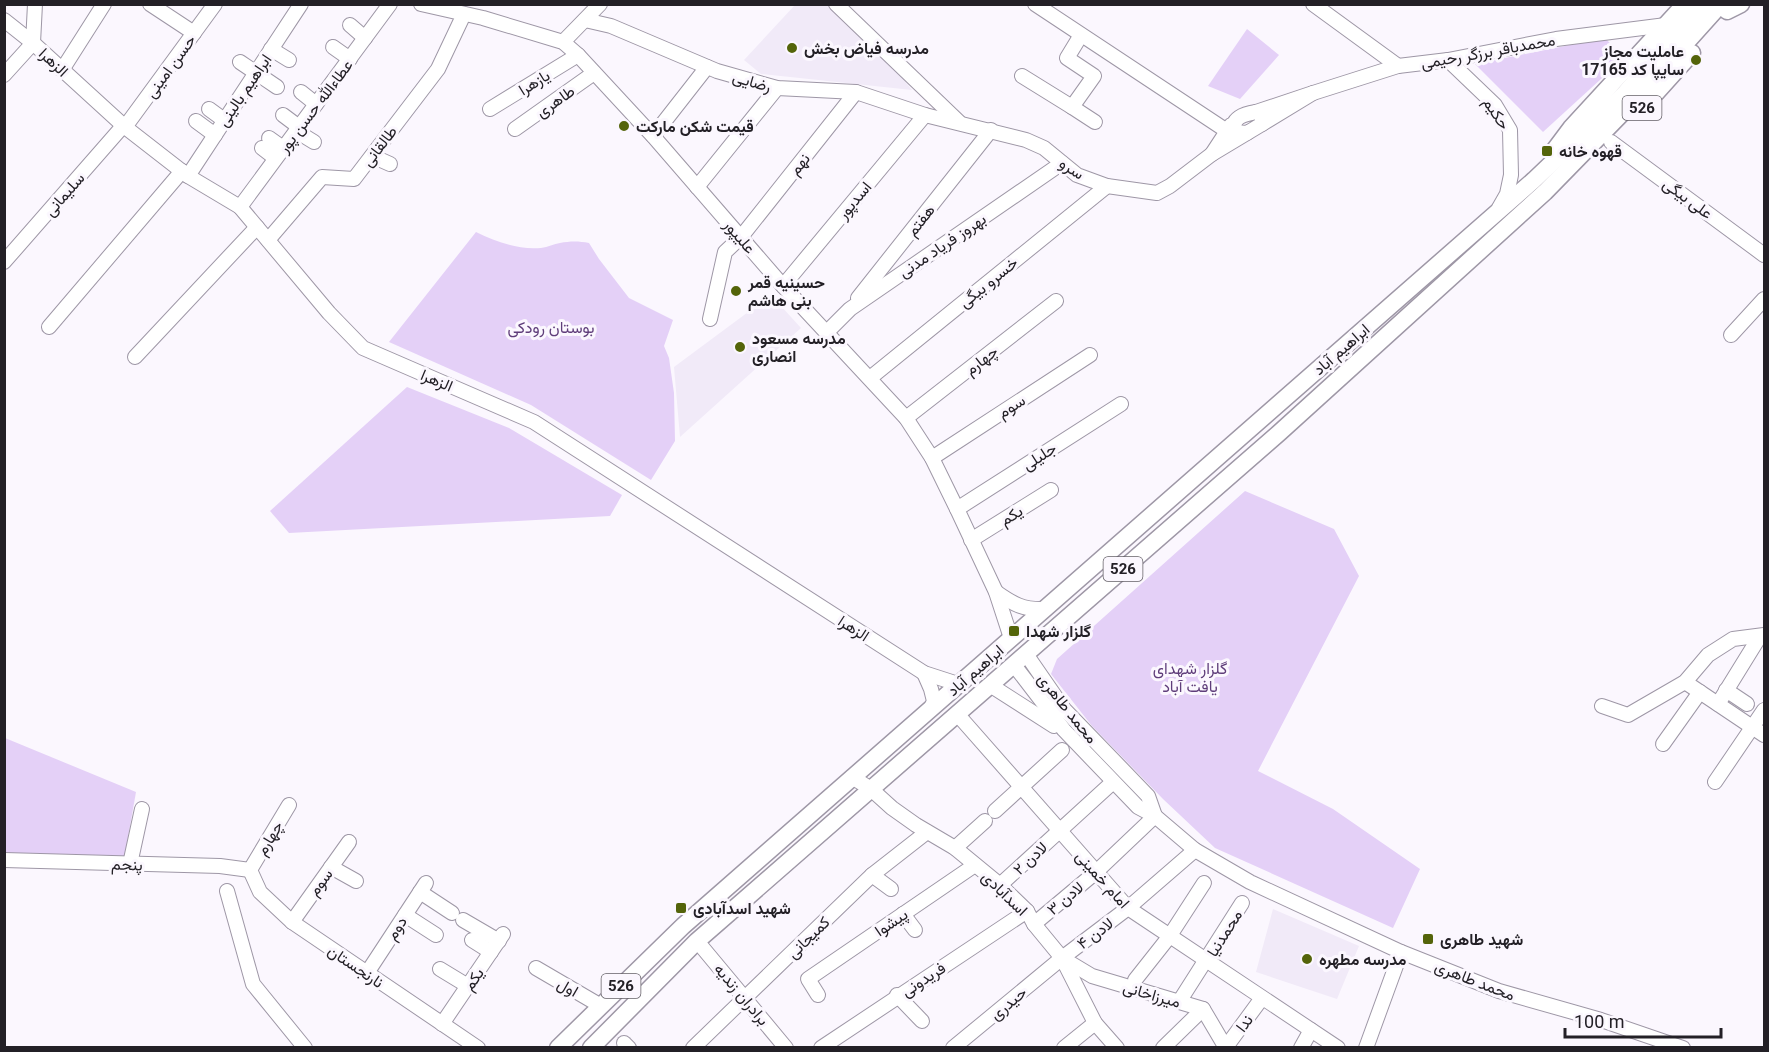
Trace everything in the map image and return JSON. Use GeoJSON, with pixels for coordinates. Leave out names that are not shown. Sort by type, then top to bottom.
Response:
{"type":"FeatureCollection","features":[{"type":"Feature","properties":{"kind":"main road","name":"ابراهیم آباد"},"geometry":{"type":"LineString","coordinates":[[1540,186],[1571,128],[1685,4]]}},
{"type":"Feature","properties":{"kind":"main road","name":"ابراهیم آباد"},"geometry":{"type":"LineString","coordinates":[[558,1047],[683,926],[958,684],[1496,214],[1540,186],[1702,4]]}},
{"type":"Feature","properties":{"kind":"main road","name":"ابراهیم آباد"},"geometry":{"type":"LineString","coordinates":[[1540,186],[1573,176],[1611,142],[1671,78],[1730,6]]}},
{"type":"Feature","properties":{"kind":"main road","name":"ابراهیم آباد"},"geometry":{"type":"LineString","coordinates":[[591,1047],[697,941],[1215,489],[1540,186],[1613,123],[1730,6]]}},
{"type":"Feature","properties":{"kind":"main road"},"geometry":{"type":"LineString","coordinates":[[1199,473],[1215,489]]}},
{"type":"Feature","properties":{"kind":"street"},"geometry":{"type":"LineString","coordinates":[[4,75],[33,43],[35,4]]}},
{"type":"Feature","properties":{"kind":"street"},"geometry":{"type":"LineString","coordinates":[[62,70],[104,4]]}},
{"type":"Feature","properties":{"kind":"street"},"geometry":{"type":"LineString","coordinates":[[150,4],[194,33]]}},
{"type":"Feature","properties":{"kind":"street","name":"حسن امینی"},"geometry":{"type":"LineString","coordinates":[[124,126],[215,4]]}},
{"type":"Feature","properties":{"kind":"street","name":"ابراهیم بالینی"},"geometry":{"type":"LineString","coordinates":[[50,327],[185,173],[215,135],[301,4]]}},
{"type":"Feature","properties":{"kind":"street","name":"عطاءالله حسن پور"},"geometry":{"type":"LineString","coordinates":[[240,207],[390,4]]}},
{"type":"Feature","properties":{"kind":"street"},"geometry":{"type":"LineString","coordinates":[[429,5],[464,14],[485,11],[563,42],[600,4]]}},
{"type":"Feature","properties":{"kind":"street"},"geometry":{"type":"LineString","coordinates":[[836,4],[961,124]]}},
{"type":"Feature","properties":{"kind":"street"},"geometry":{"type":"LineString","coordinates":[[1035,4],[1081,35],[1233,127],[1235,132],[1247,133]]}},
{"type":"Feature","properties":{"kind":"street"},"geometry":{"type":"LineString","coordinates":[[1313,4],[1398,66]]}},
{"type":"Feature","properties":{"kind":"street","name":"طالقانی"},"geometry":{"type":"LineString","coordinates":[[268,240],[322,177],[354,179],[438,69],[464,14]]}},
{"type":"Feature","properties":{"kind":"street","name":"الزهرا"},"geometry":{"type":"LineString","coordinates":[[4,20],[33,43],[124,126],[185,173],[240,207],[329,313],[363,348],[534,422],[924,673],[958,684]]}},
{"type":"Feature","properties":{"kind":"street","name":"رضایی"},"geometry":{"type":"LineString","coordinates":[[585,20],[610,26],[707,67],[777,88],[856,92],[925,115]]}},
{"type":"Feature","properties":{"kind":"street"},"geometry":{"type":"LineString","coordinates":[[350,25],[365,38]]}},
{"type":"Feature","properties":{"kind":"street","name":"محمدباقر برزگر رحیمی"},"geometry":{"type":"LineString","coordinates":[[1259,118],[1313,93],[1398,66],[1448,60],[1556,39],[1666,25]]}},
{"type":"Feature","properties":{"kind":"street"},"geometry":{"type":"LineString","coordinates":[[1072,107],[1095,76],[1067,58],[1081,35]]}},
{"type":"Feature","properties":{"kind":"street","name":"علیپور"},"geometry":{"type":"LineString","coordinates":[[563,42],[578,55],[653,136],[783,286],[906,418],[932,458],[957,509],[996,592],[1011,638]]}},
{"type":"Feature","properties":{"kind":"street"},"geometry":{"type":"LineString","coordinates":[[333,47],[350,59]]}},
{"type":"Feature","properties":{"kind":"street"},"geometry":{"type":"LineString","coordinates":[[272,49],[289,60]]}},
{"type":"Feature","properties":{"kind":"street","name":"یازهرا"},"geometry":{"type":"LineString","coordinates":[[490,109],[578,55]]}},
{"type":"Feature","properties":{"kind":"street","name":"حکیم"},"geometry":{"type":"LineString","coordinates":[[1448,60],[1495,105],[1510,130],[1511,175],[1507,194],[1496,214]]}},
{"type":"Feature","properties":{"kind":"street"},"geometry":{"type":"LineString","coordinates":[[240,62],[277,87]]}},
{"type":"Feature","properties":{"kind":"street"},"geometry":{"type":"LineString","coordinates":[[653,136],[707,67]]}},
{"type":"Feature","properties":{"kind":"street","name":"طاهری"},"geometry":{"type":"LineString","coordinates":[[515,129],[594,73]]}},
{"type":"Feature","properties":{"kind":"street"},"geometry":{"type":"LineString","coordinates":[[1022,76],[1095,122]]}},
{"type":"Feature","properties":{"kind":"street"},"geometry":{"type":"LineString","coordinates":[[697,187],[777,88]]}},
{"type":"Feature","properties":{"kind":"street"},"geometry":{"type":"LineString","coordinates":[[301,92],[316,104]]}},
{"type":"Feature","properties":{"kind":"street","name":"نهم"},"geometry":{"type":"LineString","coordinates":[[710,320],[725,252],[741,237],[856,92]]}},
{"type":"Feature","properties":{"kind":"street"},"geometry":{"type":"LineString","coordinates":[[208,109],[224,120]]}},
{"type":"Feature","properties":{"kind":"street"},"geometry":{"type":"LineString","coordinates":[[1245,114],[1259,118],[1247,133],[1212,153],[1231,126],[1245,114]]}},
{"type":"Feature","properties":{"kind":"street"},"geometry":{"type":"LineString","coordinates":[[283,115],[314,142]]}},
{"type":"Feature","properties":{"kind":"street","name":"سرو"},"geometry":{"type":"LineString","coordinates":[[925,115],[1034,142],[1077,175],[1107,186],[1157,193],[1170,186],[1212,153]]}},
{"type":"Feature","properties":{"kind":"street","name":"اسدپور"},"geometry":{"type":"LineString","coordinates":[[783,286],[925,115]]}},
{"type":"Feature","properties":{"kind":"street"},"geometry":{"type":"LineString","coordinates":[[196,121],[215,135]]}},
{"type":"Feature","properties":{"kind":"street","name":"سلیمانی"},"geometry":{"type":"LineString","coordinates":[[4,262],[124,126]]}},
{"type":"Feature","properties":{"kind":"street","name":"هفتم"},"geometry":{"type":"LineString","coordinates":[[850,309],[991,130]]}},
{"type":"Feature","properties":{"kind":"street","name":"علی بیگی"},"geometry":{"type":"LineString","coordinates":[[1611,142],[1764,255]]}},
{"type":"Feature","properties":{"kind":"street"},"geometry":{"type":"LineString","coordinates":[[266,143],[279,153]]}},
{"type":"Feature","properties":{"kind":"street"},"geometry":{"type":"LineString","coordinates":[[372,156],[390,164]]}},
{"type":"Feature","properties":{"kind":"street","name":"بهروز فریاد مدنی"},"geometry":{"type":"LineString","coordinates":[[827,332],[850,309],[1062,163]]}},
{"type":"Feature","properties":{"kind":"street","name":"خسرو بیگی"},"geometry":{"type":"LineString","coordinates":[[870,378],[1107,186]]}},
{"type":"Feature","properties":{"kind":"street"},"geometry":{"type":"LineString","coordinates":[[135,357],[257,227]]}},
{"type":"Feature","properties":{"kind":"street"},"geometry":{"type":"LineString","coordinates":[[1731,335],[1764,299]]}},
{"type":"Feature","properties":{"kind":"street","name":"چهارم"},"geometry":{"type":"LineString","coordinates":[[906,418],[1056,301]]}},
{"type":"Feature","properties":{"kind":"street","name":"سوم"},"geometry":{"type":"LineString","coordinates":[[932,458],[1090,355]]}},
{"type":"Feature","properties":{"kind":"street","name":"جلیلی"},"geometry":{"type":"LineString","coordinates":[[957,509],[1121,404]]}},
{"type":"Feature","properties":{"kind":"street","name":"یکم"},"geometry":{"type":"LineString","coordinates":[[971,540],[1051,489]]}},
{"type":"Feature","properties":{"kind":"street"},"geometry":{"type":"LineString","coordinates":[[996,592],[1011,603],[1029,609],[1045,609]]}},
{"type":"Feature","properties":{"kind":"street"},"geometry":{"type":"LineString","coordinates":[[1602,706],[1628,715],[1685,682],[1708,655],[1733,639],[1762,635]]}},
{"type":"Feature","properties":{"kind":"street"},"geometry":{"type":"LineString","coordinates":[[1718,704],[1762,635]]}},
{"type":"Feature","properties":{"kind":"street","name":"محمد طاهری"},"geometry":{"type":"LineString","coordinates":[[1020,659],[1047,710],[1069,735],[1138,807],[1155,816],[1195,850],[1250,882],[1401,952],[1498,991],[1601,1020],[1683,1047]]}},
{"type":"Feature","properties":{"kind":"street","name":"محمد طاهری"},"geometry":{"type":"LineString","coordinates":[[1020,659],[1064,709],[1148,796],[1155,816]]}},
{"type":"Feature","properties":{"kind":"street"},"geometry":{"type":"LineString","coordinates":[[924,673],[932,689],[934,702],[930,710]]}},
{"type":"Feature","properties":{"kind":"street"},"geometry":{"type":"LineString","coordinates":[[1685,682],[1764,735]]}},
{"type":"Feature","properties":{"kind":"street"},"geometry":{"type":"LineString","coordinates":[[990,685],[1069,735]]}},
{"type":"Feature","properties":{"kind":"street"},"geometry":{"type":"LineString","coordinates":[[1726,690],[1747,704]]}},
{"type":"Feature","properties":{"kind":"street"},"geometry":{"type":"LineString","coordinates":[[1663,744],[1700,692]]}},
{"type":"Feature","properties":{"kind":"street"},"geometry":{"type":"LineString","coordinates":[[1716,782],[1764,710]]}},
{"type":"Feature","properties":{"kind":"street","name":"امام خمینی"},"geometry":{"type":"LineString","coordinates":[[958,715],[1128,909],[1338,1047]]}},
{"type":"Feature","properties":{"kind":"street"},"geometry":{"type":"LineString","coordinates":[[955,848],[1062,750]]}},
{"type":"Feature","properties":{"kind":"street","name":"اسدآبادی"},"geometry":{"type":"LineString","coordinates":[[852,777],[871,789],[892,808],[955,848],[1027,911],[1034,924],[1062,958],[1095,1023],[1117,1047]]}},
{"type":"Feature","properties":{"kind":"street","name":"لادن ۲"},"geometry":{"type":"LineString","coordinates":[[1000,885],[1113,782]]}},
{"type":"Feature","properties":{"kind":"street","name":"چهارم"},"geometry":{"type":"LineString","coordinates":[[250,870],[289,805]]}},
{"type":"Feature","properties":{"kind":"street"},"geometry":{"type":"LineString","coordinates":[[130,864],[142,809]]}},
{"type":"Feature","properties":{"kind":"street","name":"لادن ۳"},"geometry":{"type":"LineString","coordinates":[[1034,924],[1096,872],[1155,816]]}},
{"type":"Feature","properties":{"kind":"street","name":"کمیجانی"},"geometry":{"type":"LineString","coordinates":[[699,1046],[745,998],[872,875],[927,832]]}},
{"type":"Feature","properties":{"kind":"street","name":"سوم"},"geometry":{"type":"LineString","coordinates":[[292,922],[349,842]]}},
{"type":"Feature","properties":{"kind":"street","name":"لادن ۴"},"geometry":{"type":"LineString","coordinates":[[1062,958],[1128,909],[1195,850]]}},
{"type":"Feature","properties":{"kind":"street","name":"پنجم"},"geometry":{"type":"LineString","coordinates":[[4,860],[220,866],[250,870]]}},
{"type":"Feature","properties":{"kind":"street","name":"پیشوا"},"geometry":{"type":"LineString","coordinates":[[818,995],[808,979],[975,865]]}},
{"type":"Feature","properties":{"kind":"street"},"geometry":{"type":"LineString","coordinates":[[331,867],[356,881]]}},
{"type":"Feature","properties":{"kind":"street","name":"نارنجستان"},"geometry":{"type":"LineString","coordinates":[[250,870],[260,892],[292,922],[478,1047]]}},
{"type":"Feature","properties":{"kind":"street"},"geometry":{"type":"LineString","coordinates":[[872,875],[891,889]]}},
{"type":"Feature","properties":{"kind":"street"},"geometry":{"type":"LineString","coordinates":[[1135,980],[1169,937],[1204,883]]}},
{"type":"Feature","properties":{"kind":"street","name":"دوم"},"geometry":{"type":"LineString","coordinates":[[367,973],[423,887],[458,916],[498,942]]}},
{"type":"Feature","properties":{"kind":"street"},"geometry":{"type":"LineString","coordinates":[[227,891],[253,984],[305,1047]]}},
{"type":"Feature","properties":{"kind":"street","name":"محمدنیا"},"geometry":{"type":"LineString","coordinates":[[1179,1002],[1242,903]]}},
{"type":"Feature","properties":{"kind":"street","name":"فریدونی"},"geometry":{"type":"LineString","coordinates":[[821,1047],[1027,911]]}},
{"type":"Feature","properties":{"kind":"street"},"geometry":{"type":"LineString","coordinates":[[903,914],[915,930]]}},
{"type":"Feature","properties":{"kind":"street"},"geometry":{"type":"LineString","coordinates":[[405,915],[436,935]]}},
{"type":"Feature","properties":{"kind":"street"},"geometry":{"type":"LineString","coordinates":[[472,940],[498,942]]}},
{"type":"Feature","properties":{"kind":"street","name":"برادران زندیه"},"geometry":{"type":"LineString","coordinates":[[697,941],[786,1047]]}},
{"type":"Feature","properties":{"kind":"street","name":"یکم"},"geometry":{"type":"LineString","coordinates":[[442,1024],[498,942]]}},
{"type":"Feature","properties":{"kind":"street"},"geometry":{"type":"LineString","coordinates":[[1366,1047],[1401,952]]}},
{"type":"Feature","properties":{"kind":"street","name":"میرزاخانی"},"geometry":{"type":"LineString","coordinates":[[1062,958],[1092,976],[1203,1009],[1226,1047]]}},
{"type":"Feature","properties":{"kind":"street","name":"حیدری"},"geometry":{"type":"LineString","coordinates":[[953,1047],[1062,958]]}},
{"type":"Feature","properties":{"kind":"street","name":"اول"},"geometry":{"type":"LineString","coordinates":[[536,968],[601,1006]]}},
{"type":"Feature","properties":{"kind":"street"},"geometry":{"type":"LineString","coordinates":[[440,969],[468,986]]}},
{"type":"Feature","properties":{"kind":"street"},"geometry":{"type":"LineString","coordinates":[[897,995],[922,1022]]}},
{"type":"Feature","properties":{"kind":"street","name":"ندا"},"geometry":{"type":"LineString","coordinates":[[1226,1047],[1262,998]]}},
{"type":"Feature","properties":{"kind":"street"},"geometry":{"type":"LineString","coordinates":[[1163,1047],[1203,1009]]}},
{"type":"Feature","properties":{"kind":"street"},"geometry":{"type":"LineString","coordinates":[[1064,1047],[1095,1023]]}},
{"type":"Feature","properties":{"kind":"street"},"geometry":{"type":"LineString","coordinates":[[1301,1047],[1311,1030]]}},
{"type":"Feature","properties":{"kind":"shaded area","name":"مدرسه فیاض بخش"},"geometry":{"type":"Polygon","coordinates":[[[795,5],[828,5],[899,74],[912,90],[761,74],[744,60],[795,5]]]}},
{"type":"Feature","properties":{"kind":"shaded area","name":"مدرسه مسعود انصاری"},"geometry":{"type":"Polygon","coordinates":[[[771,295],[801,328],[680,437],[674,367],[771,295]]]}},
{"type":"Feature","properties":{"kind":"shaded area","name":"مدرسه مطهره"},"geometry":{"type":"Polygon","coordinates":[[[1273,909],[1359,946],[1337,999],[1256,972],[1273,909]]]}},
{"type":"Feature","properties":{"kind":"green space"},"geometry":{"type":"Polygon","coordinates":[[[1247,29],[1279,55],[1240,99],[1208,86],[1247,29]]]}},
{"type":"Feature","properties":{"kind":"green space"},"geometry":{"type":"Polygon","coordinates":[[[1605,38],[1624,58],[1543,132],[1475,64],[1605,38]]]}},
{"type":"Feature","properties":{"kind":"green space","name":"بوستان رودکی"},"geometry":{"type":"Polygon","coordinates":[[[476,232],[500,242],[524,248],[541,248],[571,242],[589,243],[629,298],[673,320],[664,346],[669,358],[674,393],[675,441],[651,480],[531,405],[389,342],[476,232]]]}},
{"type":"Feature","properties":{"kind":"green space"},"geometry":{"type":"Polygon","coordinates":[[[407,387],[509,428],[622,495],[610,516],[289,533],[270,511],[407,387]]]}},
{"type":"Feature","properties":{"kind":"green space","name":"گلزار شهدای یافت آباد"},"geometry":{"type":"Polygon","coordinates":[[[1245,491],[1334,529],[1359,576],[1258,771],[1333,809],[1420,869],[1393,928],[1215,848],[1163,799],[1092,726],[1051,674],[1057,659],[1245,491]]]}},
{"type":"Feature","properties":{"kind":"green space"},"geometry":{"type":"Polygon","coordinates":[[[5,738],[136,792],[124,860],[5,858],[5,738]]]}},
{"type":"Feature","properties":{"kind":"place","name":"مدرسه فیاض بخش"},"geometry":{"type":"Point","coordinates":[792,48]}},
{"type":"Feature","properties":{"kind":"place","name":"عاملیت مجاز سایپا کد 17165"},"geometry":{"type":"Point","coordinates":[1696,60]}},
{"type":"Feature","properties":{"kind":"place","name":"قیمت شکن مارکت"},"geometry":{"type":"Point","coordinates":[624,126]}},
{"type":"Feature","properties":{"kind":"place","name":"قهوه خانه"},"geometry":{"type":"Point","coordinates":[1547,151]}},
{"type":"Feature","properties":{"kind":"place","name":"حسینیه قمر بنی هاشم"},"geometry":{"type":"Point","coordinates":[736,291]}},
{"type":"Feature","properties":{"kind":"place","name":"مدرسه مسعود انصاری"},"geometry":{"type":"Point","coordinates":[740,347]}},
{"type":"Feature","properties":{"kind":"place","name":"گلزار شهدا"},"geometry":{"type":"Point","coordinates":[1014,631]}},
{"type":"Feature","properties":{"kind":"place","name":"شهید اسدآبادی"},"geometry":{"type":"Point","coordinates":[681,908]}},
{"type":"Feature","properties":{"kind":"place","name":"شهید طاهری"},"geometry":{"type":"Point","coordinates":[1428,939]}},
{"type":"Feature","properties":{"kind":"place","name":"مدرسه مطهره"},"geometry":{"type":"Point","coordinates":[1307,959]}}]}
